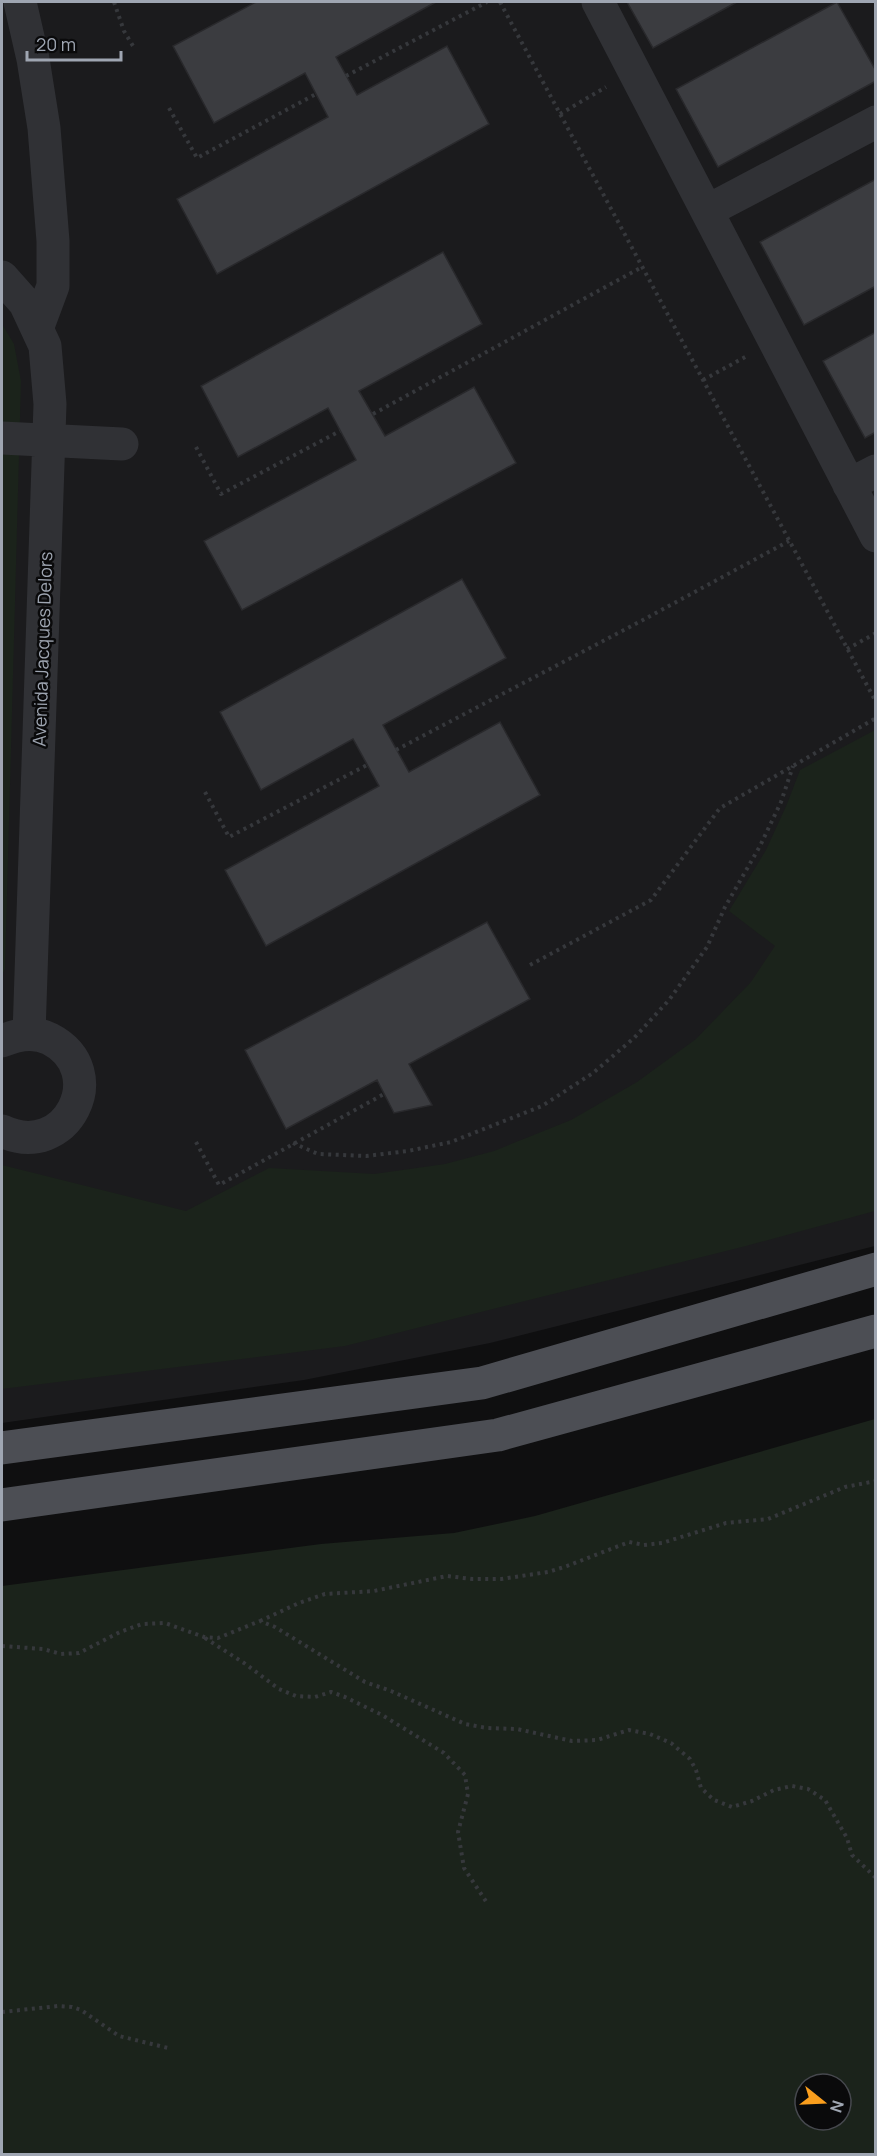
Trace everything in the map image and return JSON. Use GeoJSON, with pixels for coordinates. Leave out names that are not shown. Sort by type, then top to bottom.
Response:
{"type":"FeatureCollection","features":[{"type":"Feature","properties":{"kind":"main road"},"geometry":{"type":"LineString","coordinates":[[2,1448],[482,1383],[876,1269]]}},
{"type":"Feature","properties":{"kind":"main road"},"geometry":{"type":"LineString","coordinates":[[2,1505],[498,1435],[876,1331]]}},
{"type":"Feature","properties":{"kind":"street"},"geometry":{"type":"LineString","coordinates":[[20,2],[33,59],[44,128],[53,242],[53,286],[37,329]]}},
{"type":"Feature","properties":{"kind":"street"},"geometry":{"type":"LineString","coordinates":[[598,2],[774,341],[862,478],[876,536]]}},
{"type":"Feature","properties":{"kind":"street"},"geometry":{"type":"LineString","coordinates":[[707,211],[876,122]]}},
{"type":"Feature","properties":{"kind":"street","name":"Avenida Jacques Delors"},"geometry":{"type":"LineString","coordinates":[[2,277],[26,303],[45,346],[50,404],[15,1037]]}},
{"type":"Feature","properties":{"kind":"street"},"geometry":{"type":"LineString","coordinates":[[2,438],[122,444]]}},
{"type":"Feature","properties":{"kind":"street"},"geometry":{"type":"LineString","coordinates":[[2,1131],[12,1136],[26,1138],[39,1137],[53,1132],[69,1117],[79,1096],[80,1081],[69,1053],[58,1043],[44,1036],[15,1037]]}},
{"type":"Feature","properties":{"kind":"path"},"geometry":{"type":"LineString","coordinates":[[114,2],[124,31],[133,46]]}},
{"type":"Feature","properties":{"kind":"path"},"geometry":{"type":"LineString","coordinates":[[346,76],[487,2]]}},
{"type":"Feature","properties":{"kind":"path"},"geometry":{"type":"LineString","coordinates":[[500,2],[876,702]]}},
{"type":"Feature","properties":{"kind":"path"},"geometry":{"type":"LineString","coordinates":[[560,114],[634,71]]}},
{"type":"Feature","properties":{"kind":"path"},"geometry":{"type":"LineString","coordinates":[[168,108],[197,158],[316,94]]}},
{"type":"Feature","properties":{"kind":"path"},"geometry":{"type":"LineString","coordinates":[[373,414],[642,267]]}},
{"type":"Feature","properties":{"kind":"path"},"geometry":{"type":"LineString","coordinates":[[703,380],[774,341]]}},
{"type":"Feature","properties":{"kind":"path"},"geometry":{"type":"LineString","coordinates":[[196,447],[220,494],[340,431]]}},
{"type":"Feature","properties":{"kind":"path"},"geometry":{"type":"LineString","coordinates":[[396,750],[789,541]]}},
{"type":"Feature","properties":{"kind":"path"},"geometry":{"type":"LineString","coordinates":[[847,649],[876,633]]}},
{"type":"Feature","properties":{"kind":"path"},"geometry":{"type":"LineString","coordinates":[[530,965],[651,900],[720,808],[876,718]]}},
{"type":"Feature","properties":{"kind":"path"},"geometry":{"type":"LineString","coordinates":[[205,792],[229,837],[367,765]]}},
{"type":"Feature","properties":{"kind":"path"},"geometry":{"type":"LineString","coordinates":[[293,1143],[318,1154],[366,1156],[451,1142],[542,1106],[593,1073],[634,1038],[669,1000],[707,947],[725,907],[760,846],[781,802],[793,766]]}},
{"type":"Feature","properties":{"kind":"path"},"geometry":{"type":"LineString","coordinates":[[196,1142],[219,1185],[384,1094]]}},
{"type":"Feature","properties":{"kind":"path"},"geometry":{"type":"LineString","coordinates":[[204,1637],[218,1638],[325,1594],[374,1591],[447,1576],[501,1579],[548,1572],[629,1542],[644,1545],[662,1543],[726,1523],[768,1519],[845,1486],[876,1481]]}},
{"type":"Feature","properties":{"kind":"path"},"geometry":{"type":"LineString","coordinates":[[260,1621],[365,1682],[465,1724],[487,1728],[517,1729],[572,1742],[597,1740],[629,1730],[650,1734],[671,1743],[690,1759],[701,1788],[714,1800],[732,1807],[752,1801],[774,1790],[792,1786],[808,1789],[825,1800],[847,1838],[852,1855],[876,1878]]}},
{"type":"Feature","properties":{"kind":"path"},"geometry":{"type":"LineString","coordinates":[[2,1646],[43,1648],[61,1654],[78,1653],[142,1624],[165,1623],[204,1637],[279,1689],[296,1696],[315,1696],[331,1692],[382,1714],[444,1753],[465,1775],[468,1794],[458,1832],[464,1868],[487,1903]]}},
{"type":"Feature","properties":{"kind":"path"},"geometry":{"type":"LineString","coordinates":[[2,2012],[58,2006],[72,2007],[81,2010],[119,2036],[168,2048]]}},
{"type":"Feature","properties":{"kind":"shaded area"},"geometry":{"type":"Polygon","coordinates":[[[2,2],[875,2],[875,1246],[490,1343],[304,1380],[2,1423],[2,2]]]}},
{"type":"Feature","properties":{"kind":"shaded area"},"geometry":{"type":"Polygon","coordinates":[[[2,324],[14,344],[21,381],[5,969],[2,975],[2,324]]]}},
{"type":"Feature","properties":{"kind":"shaded area"},"geometry":{"type":"Polygon","coordinates":[[[875,730],[875,1211],[746,1246],[345,1346],[2,1389],[2,1165],[186,1211],[269,1168],[374,1174],[445,1164],[494,1151],[571,1120],[637,1082],[696,1039],[751,982],[775,946],[729,911],[766,850],[800,770],[875,730]]]}},
{"type":"Feature","properties":{"kind":"shaded area"},"geometry":{"type":"Polygon","coordinates":[[[875,1419],[875,2154],[2,2154],[2,1586],[321,1544],[454,1533],[535,1516],[875,1419]]]}},
{"type":"Feature","properties":{"kind":"building"},"geometry":{"type":"Polygon","coordinates":[[[256,2],[436,2],[336,57],[357,95],[447,46],[489,124],[217,274],[177,199],[328,117],[305,73],[214,123],[173,46],[256,2]]]}},
{"type":"Feature","properties":{"kind":"building"},"geometry":{"type":"Polygon","coordinates":[[[627,2],[737,2],[653,48],[627,2]]]}},
{"type":"Feature","properties":{"kind":"building"},"geometry":{"type":"Polygon","coordinates":[[[837,2],[876,71],[876,81],[718,167],[676,89],[837,2]]]}},
{"type":"Feature","properties":{"kind":"building"},"geometry":{"type":"Polygon","coordinates":[[[876,179],[876,286],[804,325],[760,242],[876,179]]]}},
{"type":"Feature","properties":{"kind":"building"},"geometry":{"type":"Polygon","coordinates":[[[443,252],[482,324],[359,391],[385,436],[474,387],[516,463],[242,610],[204,541],[356,460],[328,408],[238,457],[201,386],[443,252]]]}},
{"type":"Feature","properties":{"kind":"building"},"geometry":{"type":"Polygon","coordinates":[[[876,332],[876,432],[865,438],[823,361],[876,332]]]}},
{"type":"Feature","properties":{"kind":"building"},"geometry":{"type":"Polygon","coordinates":[[[462,579],[506,658],[383,725],[409,772],[500,722],[540,795],[266,946],[225,870],[379,786],[353,739],[261,790],[220,712],[462,579]]]}},
{"type":"Feature","properties":{"kind":"building"},"geometry":{"type":"Polygon","coordinates":[[[487,922],[530,999],[409,1064],[432,1105],[394,1113],[377,1080],[286,1129],[245,1050],[487,922]]]}}]}
